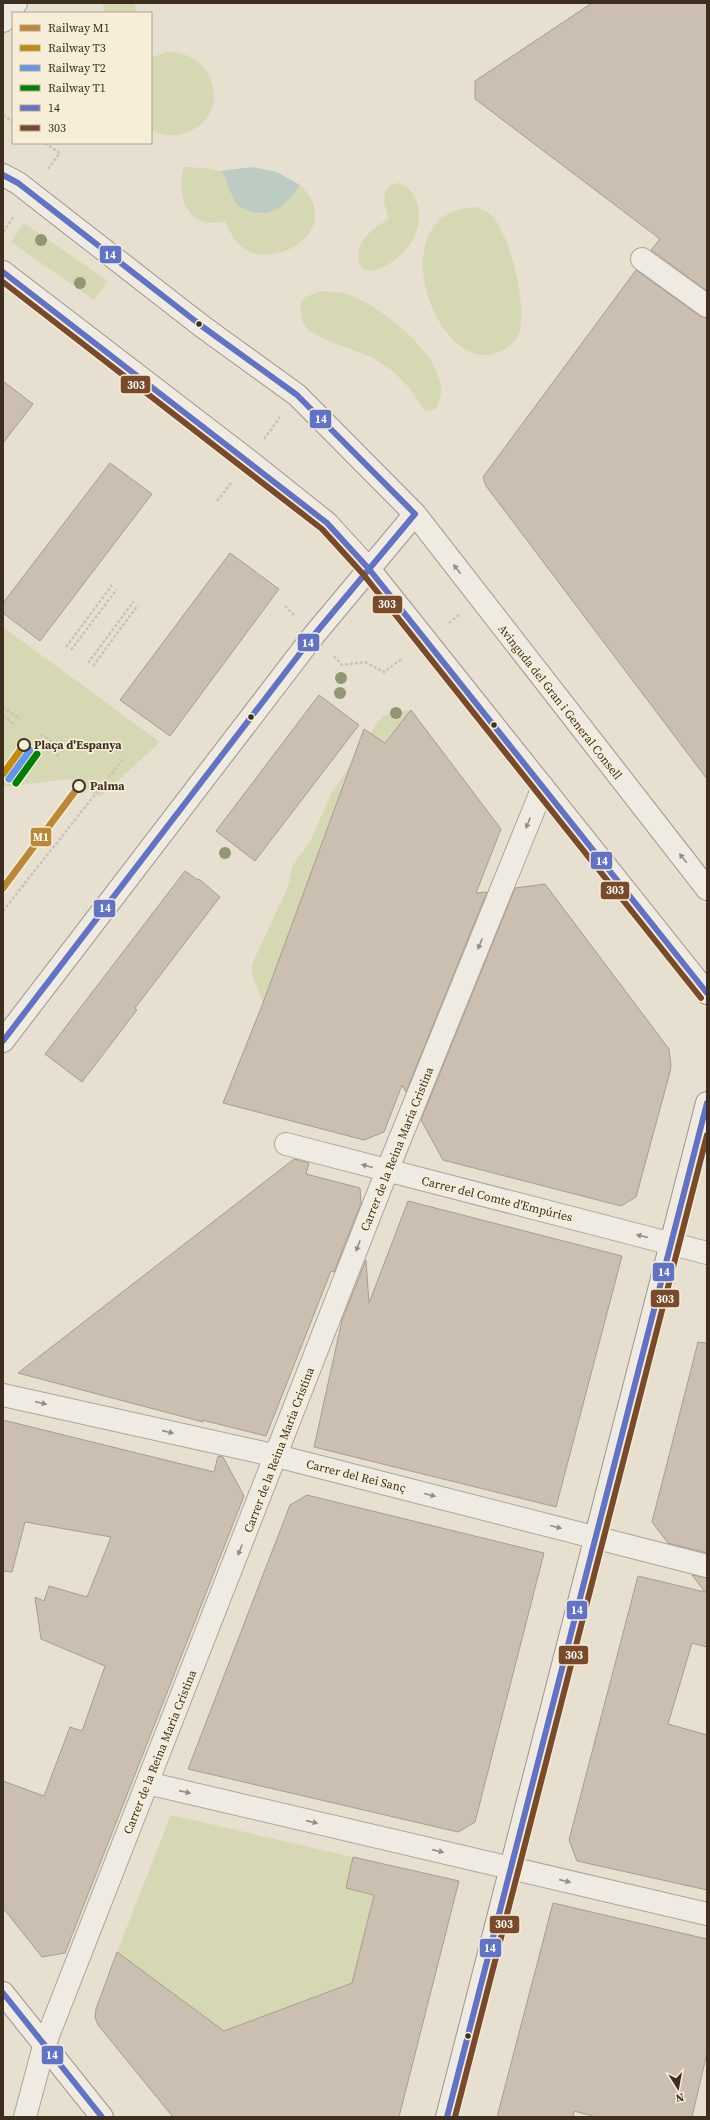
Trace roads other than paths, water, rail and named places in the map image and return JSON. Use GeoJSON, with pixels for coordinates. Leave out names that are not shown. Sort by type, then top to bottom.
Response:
{"type":"FeatureCollection","features":[{"type":"Feature","properties":{"kind":"street"},"geometry":{"type":"LineString","coordinates":[[3,21],[16,3]]}},
{"type":"Feature","properties":{"kind":"street"},"geometry":{"type":"LineString","coordinates":[[3,175],[18,184],[203,327],[297,396],[414,514],[314,635],[3,1041]]}},
{"type":"Feature","properties":{"kind":"street"},"geometry":{"type":"LineString","coordinates":[[642,259],[707,306]]}},
{"type":"Feature","properties":{"kind":"street"},"geometry":{"type":"LineString","coordinates":[[3,272],[248,460],[327,524],[369,569],[707,993]]}},
{"type":"Feature","properties":{"kind":"street","name":"Avinguda del Gran i General Consell"},"geometry":{"type":"LineString","coordinates":[[414,514],[707,889]]}},
{"type":"Feature","properties":{"kind":"street","name":"Carrer de la Reina Maria Cristina"},"geometry":{"type":"LineString","coordinates":[[25,2117],[44,2046],[277,1456],[387,1171],[543,787]]}},
{"type":"Feature","properties":{"kind":"street"},"geometry":{"type":"LineString","coordinates":[[447,2117],[707,1102]]}},
{"type":"Feature","properties":{"kind":"street","name":"Carrer del Comte d'Empúries"},"geometry":{"type":"LineString","coordinates":[[286,1144],[707,1252]]}},
{"type":"Feature","properties":{"kind":"street","name":"Carrer del Rei Sanç"},"geometry":{"type":"LineString","coordinates":[[3,1395],[277,1456],[707,1566]]}},
{"type":"Feature","properties":{"kind":"street"},"geometry":{"type":"LineString","coordinates":[[147,1783],[707,1914]]}},
{"type":"Feature","properties":{"kind":"street"},"geometry":{"type":"LineString","coordinates":[[3,1993],[102,2117]]}},
{"type":"Feature","properties":{"kind":"rail line","name":"T3"},"geometry":{"type":"LineString","coordinates":[[3,774],[24,745]]}},
{"type":"Feature","properties":{"kind":"rail line","name":"T2"},"geometry":{"type":"LineString","coordinates":[[9,779],[30,750]]}},
{"type":"Feature","properties":{"kind":"rail line","name":"T1"},"geometry":{"type":"LineString","coordinates":[[16,783],[37,754]]}},
{"type":"Feature","properties":{"kind":"rail line","name":"M1"},"geometry":{"type":"LineString","coordinates":[[3,888],[79,786]]}},
{"type":"Feature","properties":{"kind":"place","name":"Plaça d'Espanya"},"geometry":{"type":"Point","coordinates":[24,745]}},
{"type":"Feature","properties":{"kind":"place","name":"Palma"},"geometry":{"type":"Point","coordinates":[79,786]}}]}
